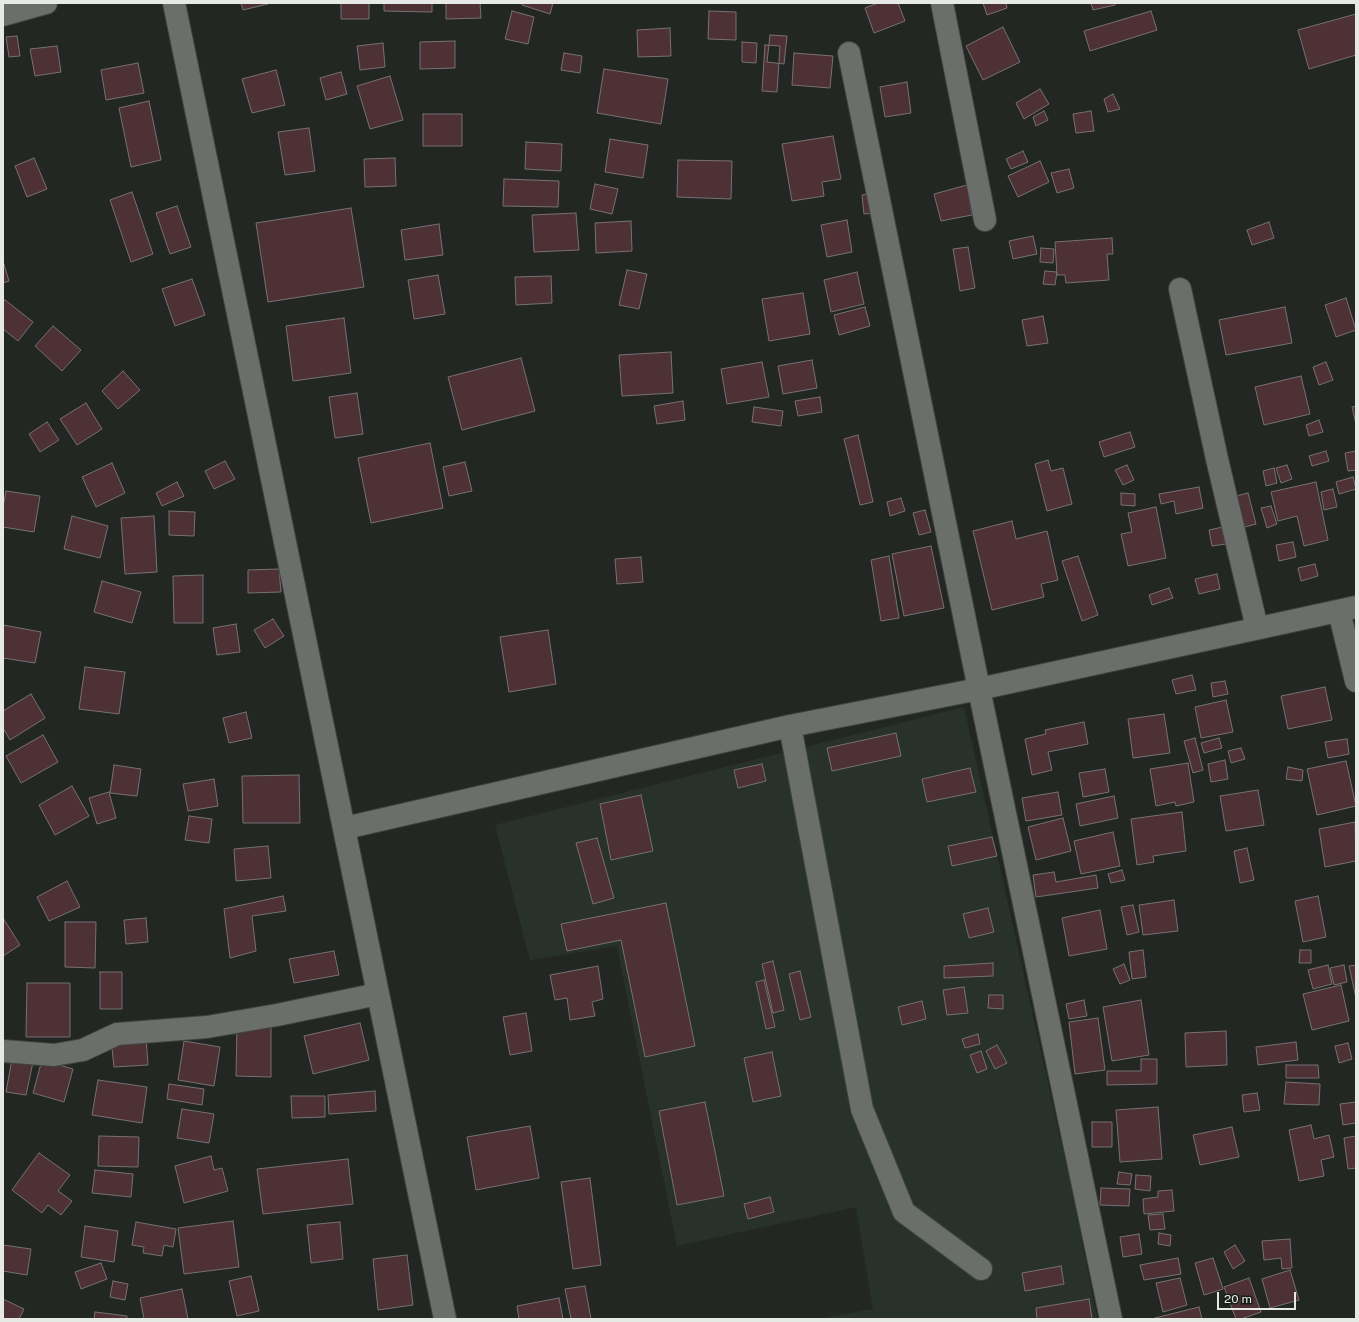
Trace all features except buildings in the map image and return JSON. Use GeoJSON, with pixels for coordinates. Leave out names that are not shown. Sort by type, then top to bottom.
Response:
{"type":"FeatureCollection","features":[{"type":"Feature","properties":{"kind":"street"},"geometry":{"type":"LineString","coordinates":[[3,15],[46,3]]}},
{"type":"Feature","properties":{"kind":"street"},"geometry":{"type":"LineString","coordinates":[[174,3],[445,1319]]}},
{"type":"Feature","properties":{"kind":"street"},"geometry":{"type":"LineString","coordinates":[[942,3],[985,220]]}},
{"type":"Feature","properties":{"kind":"street"},"geometry":{"type":"LineString","coordinates":[[849,53],[978,689],[1111,1319]]}},
{"type":"Feature","properties":{"kind":"street"},"geometry":{"type":"LineString","coordinates":[[1180,289],[1257,628]]}},
{"type":"Feature","properties":{"kind":"street"},"geometry":{"type":"LineString","coordinates":[[345,828],[790,726],[978,689],[1348,609],[1356,681]]}},
{"type":"Feature","properties":{"kind":"street"},"geometry":{"type":"LineString","coordinates":[[790,726],[862,1109],[904,1212],[981,1269]]}},
{"type":"Feature","properties":{"kind":"street"},"geometry":{"type":"LineString","coordinates":[[3,1051],[54,1055],[83,1050],[117,1034],[207,1027],[277,1015],[378,994]]}},
{"type":"Feature","properties":{"kind":"shaded area"},"geometry":{"type":"Polygon","coordinates":[[[964,707],[1072,1191],[1097,1319],[817,1319],[873,1309],[856,1207],[677,1246],[617,946],[530,960],[495,825],[964,707]]]}}]}
